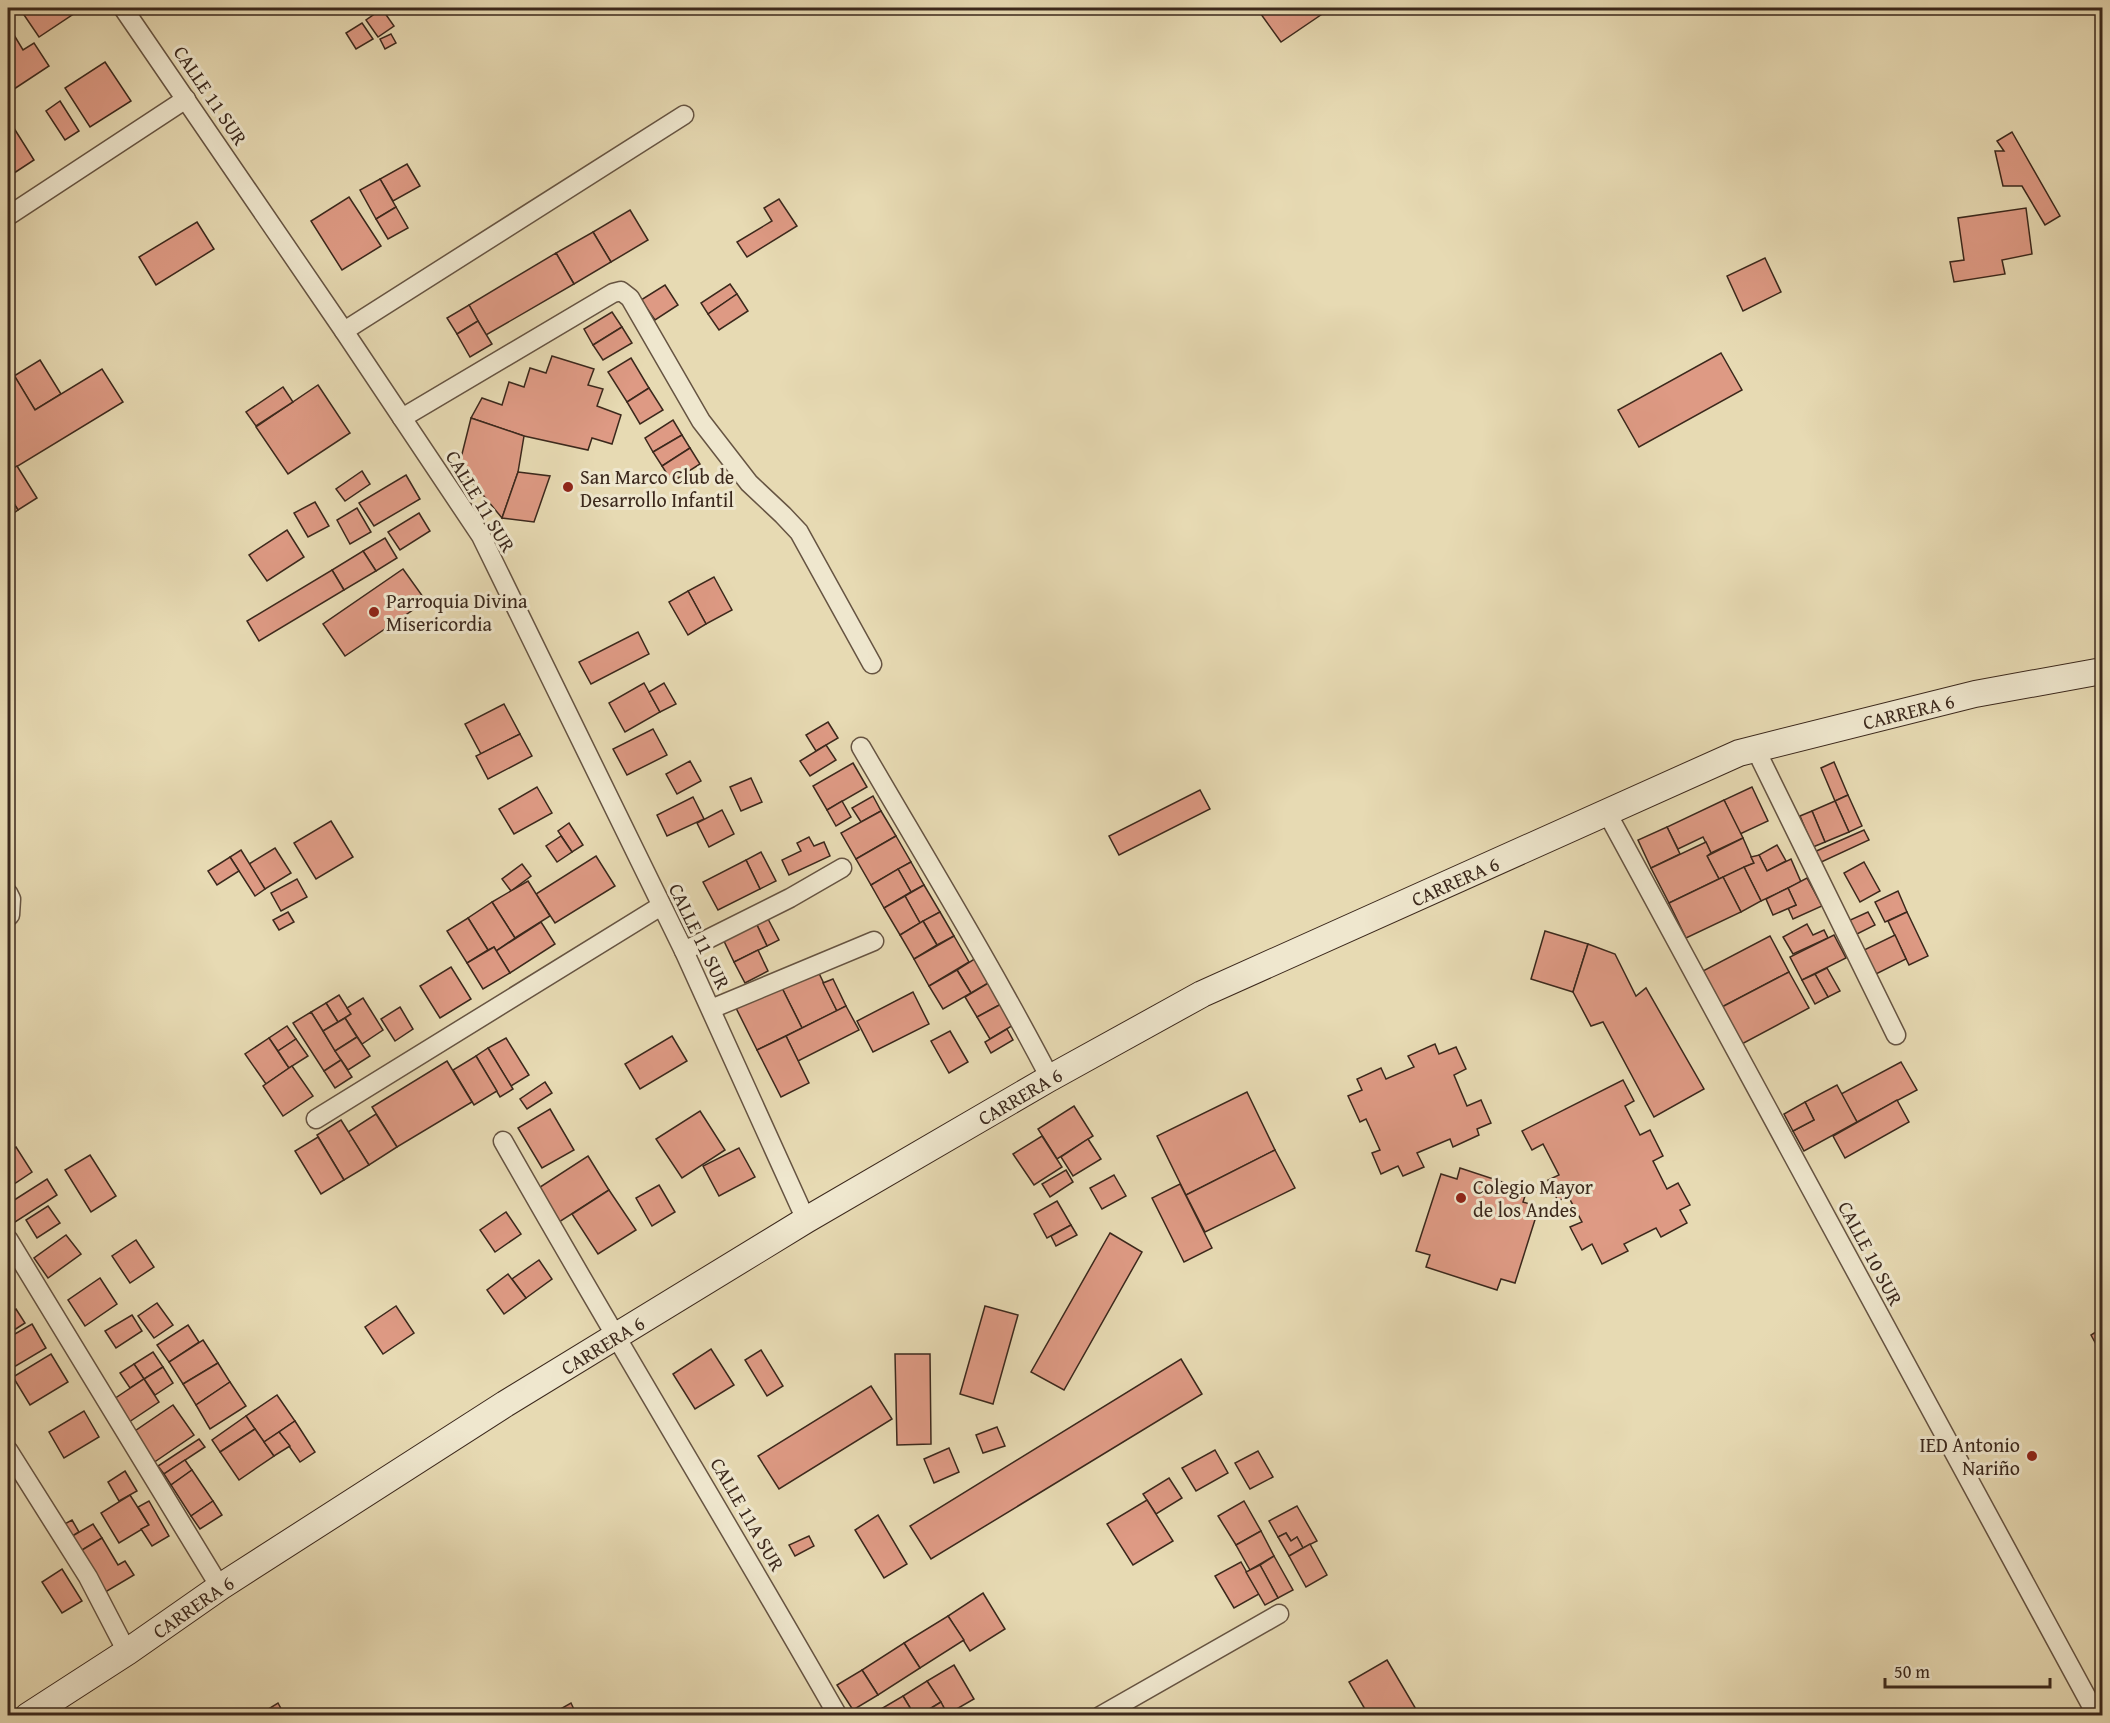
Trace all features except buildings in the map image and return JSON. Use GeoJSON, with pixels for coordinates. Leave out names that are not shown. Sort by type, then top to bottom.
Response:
{"type":"FeatureCollection","features":[{"type":"Feature","properties":{"kind":"main road","name":"CARRERA 6"},"geometry":{"type":"LineString","coordinates":[[28,1716],[127,1652],[220,1587],[505,1404],[806,1220],[1050,1078],[1202,994],[1739,753],[1975,694],[2103,671]]}},
{"type":"Feature","properties":{"kind":"street","name":"CALLE 11 SUR"},"geometry":{"type":"LineString","coordinates":[[123,8],[481,536],[684,951],[806,1220]]}},
{"type":"Feature","properties":{"kind":"street"},"geometry":{"type":"LineString","coordinates":[[8,216],[186,99]]}},
{"type":"Feature","properties":{"kind":"street"},"geometry":{"type":"LineString","coordinates":[[344,331],[684,116]]}},
{"type":"Feature","properties":{"kind":"street"},"geometry":{"type":"LineString","coordinates":[[402,418],[613,292],[621,291],[630,297],[701,421],[749,483],[798,532],[872,664]]}},
{"type":"Feature","properties":{"kind":"street"},"geometry":{"type":"LineString","coordinates":[[861,747],[957,910],[1050,1078]]}},
{"type":"Feature","properties":{"kind":"street"},"geometry":{"type":"LineString","coordinates":[[1755,748],[1896,1035]]}},
{"type":"Feature","properties":{"kind":"street","name":"CALLE 10 SUR"},"geometry":{"type":"LineString","coordinates":[[1606,811],[2097,1716]]}},
{"type":"Feature","properties":{"kind":"street"},"geometry":{"type":"LineString","coordinates":[[684,951],[790,898],[842,868]]}},
{"type":"Feature","properties":{"kind":"street"},"geometry":{"type":"LineString","coordinates":[[8,893],[11,899],[9,916]]}},
{"type":"Feature","properties":{"kind":"street"},"geometry":{"type":"LineString","coordinates":[[316,1119],[661,906]]}},
{"type":"Feature","properties":{"kind":"street"},"geometry":{"type":"LineString","coordinates":[[711,1010],[874,941]]}},
{"type":"Feature","properties":{"kind":"street","name":"CALLE 11A SUR"},"geometry":{"type":"LineString","coordinates":[[503,1141],[587,1290],[744,1551],[838,1716]]}},
{"type":"Feature","properties":{"kind":"street"},"geometry":{"type":"LineString","coordinates":[[8,1239],[220,1587]]}},
{"type":"Feature","properties":{"kind":"street"},"geometry":{"type":"LineString","coordinates":[[8,1450],[88,1577],[127,1652]]}},
{"type":"Feature","properties":{"kind":"street"},"geometry":{"type":"LineString","coordinates":[[1100,1716],[1279,1614]]}},
{"type":"Feature","properties":{"kind":"place","name":"San Marco Club de Desarrollo Infantil"},"geometry":{"type":"Point","coordinates":[568,487]}},
{"type":"Feature","properties":{"kind":"place","name":"Parroquia Divina Misericordia"},"geometry":{"type":"Point","coordinates":[374,612]}},
{"type":"Feature","properties":{"kind":"place","name":"Colegio Mayor de los Andes"},"geometry":{"type":"Point","coordinates":[1461,1198]}},
{"type":"Feature","properties":{"kind":"place","name":"IED Antonio Nariño"},"geometry":{"type":"Point","coordinates":[2032,1456]}}]}
